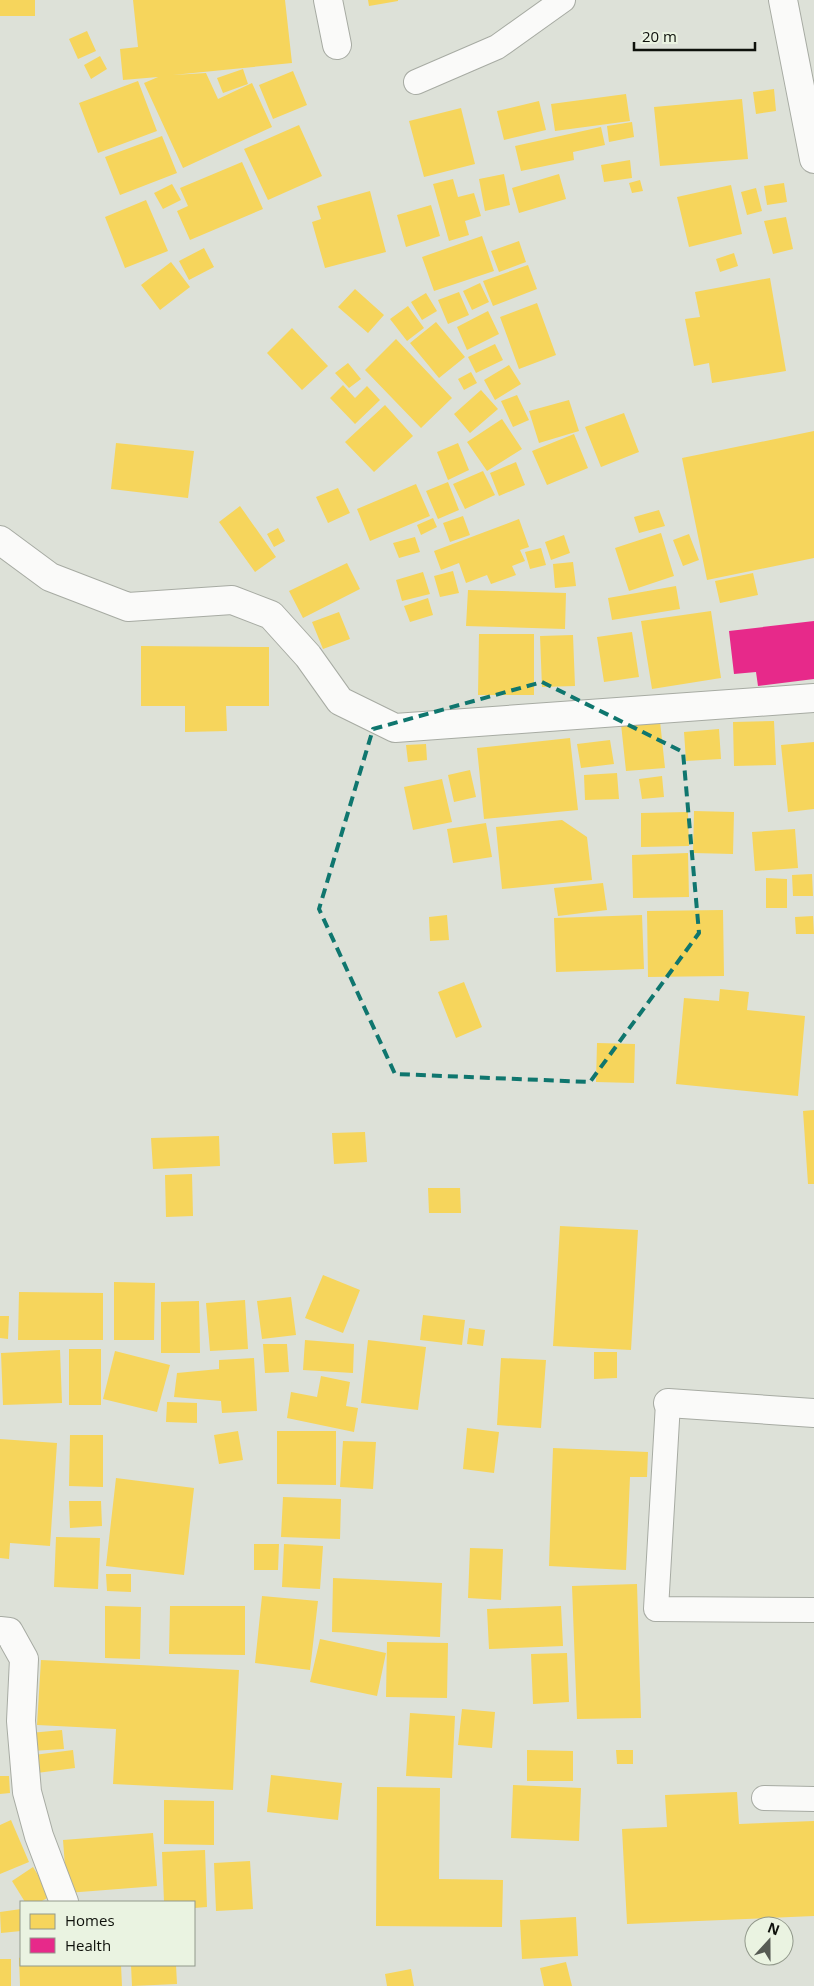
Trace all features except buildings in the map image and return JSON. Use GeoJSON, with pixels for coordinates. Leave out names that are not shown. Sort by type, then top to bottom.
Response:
{"type":"FeatureCollection","features":[{"type":"Feature","properties":{"kind":"street"},"geometry":{"type":"LineString","coordinates":[[328,0],[338,45]]}},
{"type":"Feature","properties":{"kind":"street"},"geometry":{"type":"LineString","coordinates":[[783,0],[814,160]]}},
{"type":"Feature","properties":{"kind":"street"},"geometry":{"type":"LineString","coordinates":[[0,540],[50,577],[128,607],[232,600],[271,615],[308,656],[340,701],[395,728],[814,698]]}},
{"type":"Feature","properties":{"kind":"street"},"geometry":{"type":"LineString","coordinates":[[668,1403],[814,1413]]}},
{"type":"Feature","properties":{"kind":"street"},"geometry":{"type":"LineString","coordinates":[[0,1630],[9,1632],[24,1659],[21,1721],[27,1792],[39,1836],[64,1901]]}},
{"type":"Feature","properties":{"kind":"lane"},"geometry":{"type":"LineString","coordinates":[[416,82],[497,48],[563,0]]}},
{"type":"Feature","properties":{"kind":"lane"},"geometry":{"type":"LineString","coordinates":[[668,1403],[656,1609],[814,1610]]}},
{"type":"Feature","properties":{"kind":"lane"},"geometry":{"type":"LineString","coordinates":[[764,1798],[814,1799]]}},
{"type":"Feature","properties":{"kind":"highlighted area"},"geometry":{"type":"Polygon","coordinates":[[[542,682],[683,752],[699,933],[590,1082],[395,1074],[319,909],[373,729],[542,682]]]}}]}
